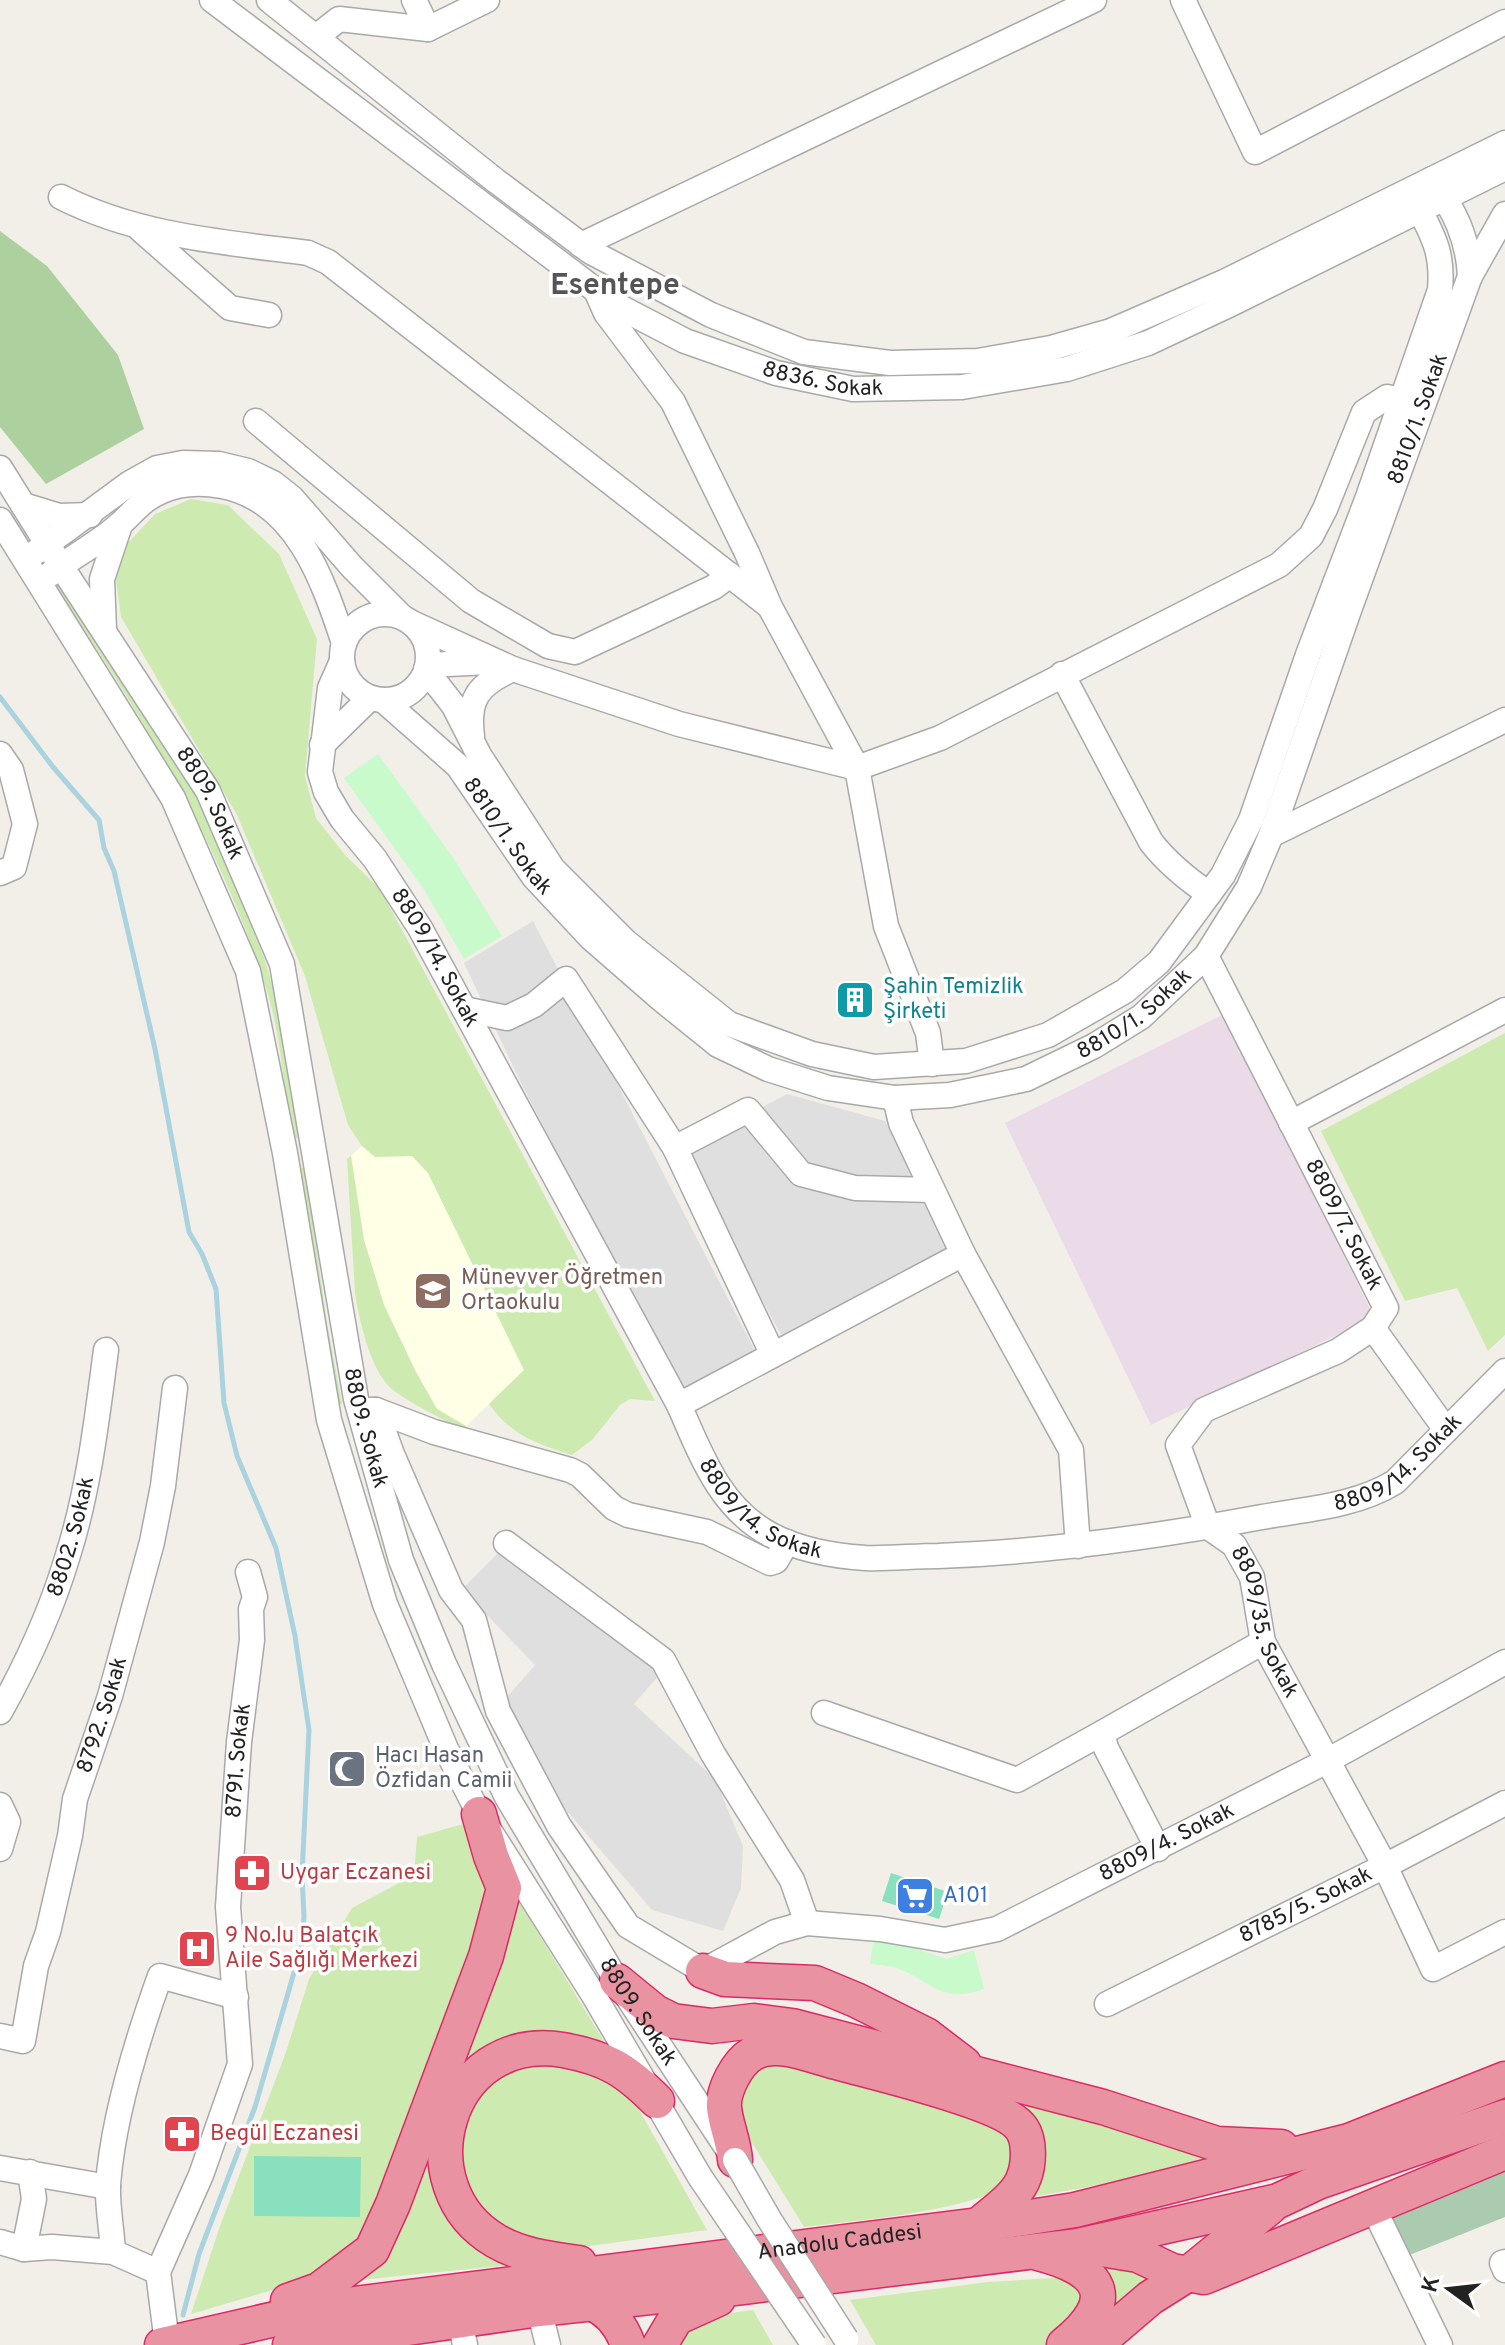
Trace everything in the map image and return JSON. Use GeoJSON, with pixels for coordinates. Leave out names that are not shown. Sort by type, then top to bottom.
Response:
{"type":"FeatureCollection","features":[{"type":"Feature","properties":{"kind":"highway"},"geometry":{"type":"LineString","coordinates":[[164,2344],[319,2290],[372,2250],[393,2204],[486,1956],[504,1888],[479,1814]]}},
{"type":"Feature","properties":{"kind":"highway"},"geometry":{"type":"LineString","coordinates":[[703,1971],[725,1979],[815,1983],[926,2035],[981,2076]]}},
{"type":"Feature","properties":{"kind":"highway"},"geometry":{"type":"LineString","coordinates":[[617,1981],[655,2012],[673,2021],[712,2026],[754,2021],[792,2026],[1103,2107],[1217,2144],[1272,2148],[1349,2141]]}},
{"type":"Feature","properties":{"kind":"highway"},"geometry":{"type":"LineString","coordinates":[[618,2269],[527,2255],[496,2241],[475,2225],[464,2215],[453,2196],[446,2147],[450,2123],[456,2103],[480,2069],[519,2049],[541,2047],[596,2057],[617,2066],[657,2101]]}},
{"type":"Feature","properties":{"kind":"highway"},"geometry":{"type":"LineString","coordinates":[[735,2160],[734,2142],[724,2106],[730,2083],[739,2067],[752,2054],[768,2049],[802,2053],[981,2103],[1011,2118],[1023,2130],[1026,2140],[1028,2152],[1024,2178],[979,2225]]}},
{"type":"Feature","properties":{"kind":"highway","name":"Anadolu Caddesi"},"geometry":{"type":"LineString","coordinates":[[164,2344],[323,2308],[979,2225],[1075,2210],[1349,2141],[1505,2079]]}},
{"type":"Feature","properties":{"kind":"highway","name":"Anadolu Caddesi"},"geometry":{"type":"LineString","coordinates":[[290,2345],[462,2332],[539,2309],[1077,2246],[1278,2201],[1318,2182],[1505,2117]]}},
{"type":"Feature","properties":{"kind":"highway"},"geometry":{"type":"LineString","coordinates":[[1077,2246],[1138,2255],[1172,2271],[1204,2277],[1505,2152]]}},
{"type":"Feature","properties":{"kind":"highway"},"geometry":{"type":"LineString","coordinates":[[1095,2345],[1150,2298],[1188,2274],[1278,2201]]}},
{"type":"Feature","properties":{"kind":"highway"},"geometry":{"type":"LineString","coordinates":[[1033,2252],[1058,2258],[1082,2270],[1091,2277],[1098,2290],[1093,2317],[1064,2345]]}},
{"type":"Feature","properties":{"kind":"highway"},"geometry":{"type":"LineString","coordinates":[[660,2345],[676,2318],[743,2287]]}},
{"type":"Feature","properties":{"kind":"highway"},"geometry":{"type":"LineString","coordinates":[[592,2303],[606,2309],[628,2345]]}},
{"type":"Feature","properties":{"kind":"street","name":"8836. Sokak"},"geometry":{"type":"LineString","coordinates":[[212,0],[614,304],[685,341],[776,373],[853,389],[962,387],[1067,369],[1148,343],[1427,194],[1505,168]]}},
{"type":"Feature","properties":{"kind":"street"},"geometry":{"type":"LineString","coordinates":[[269,0],[581,245],[711,315],[804,352],[890,363],[978,361],[1051,348],[1111,331],[1427,194],[1505,143]]}},
{"type":"Feature","properties":{"kind":"street"},"geometry":{"type":"LineString","coordinates":[[414,0],[428,29]]}},
{"type":"Feature","properties":{"kind":"street"},"geometry":{"type":"LineString","coordinates":[[316,37],[339,19],[428,29],[487,0]]}},
{"type":"Feature","properties":{"kind":"street"},"geometry":{"type":"LineString","coordinates":[[581,245],[1094,0]]}},
{"type":"Feature","properties":{"kind":"street"},"geometry":{"type":"LineString","coordinates":[[1183,0],[1255,152],[1505,22]]}},
{"type":"Feature","properties":{"kind":"street","name":"8810/1. Sokak"},"geometry":{"type":"LineString","coordinates":[[376,699],[458,766],[534,877],[591,938],[718,1045],[768,1069],[828,1088],[895,1098],[950,1095],[1037,1074],[1094,1046],[1141,1017],[1206,956],[1249,887],[1271,835],[1470,276],[1464,232],[1427,194]]}},
{"type":"Feature","properties":{"kind":"street","name":"8810/1. Sokak"},"geometry":{"type":"LineString","coordinates":[[427,667],[553,869],[626,942],[729,1024],[812,1054],[874,1067],[966,1061],[1048,1035],[1125,991],[1159,962],[1223,875],[1251,820],[1440,290],[1442,265],[1427,194]]}},
{"type":"Feature","properties":{"kind":"street"},"geometry":{"type":"LineString","coordinates":[[61,197],[92,212],[168,234],[308,253],[328,262],[770,607]]}},
{"type":"Feature","properties":{"kind":"street"},"geometry":{"type":"LineString","coordinates":[[1470,276],[1505,214]]}},
{"type":"Feature","properties":{"kind":"street"},"geometry":{"type":"LineString","coordinates":[[135,225],[230,308],[269,315]]}},
{"type":"Feature","properties":{"kind":"street"},"geometry":{"type":"LineString","coordinates":[[595,289],[606,313],[673,402],[770,607],[857,768],[886,926],[928,1033],[932,1064]]}},
{"type":"Feature","properties":{"kind":"street"},"geometry":{"type":"LineString","coordinates":[[343,652],[358,624],[368,618],[379,615],[407,620],[504,666],[679,724],[857,768],[940,738],[1279,565],[1311,536],[1364,412],[1387,397],[1401,400]]}},
{"type":"Feature","properties":{"kind":"street"},"geometry":{"type":"LineString","coordinates":[[256,421],[471,601],[548,646],[575,652],[714,587],[730,575]]}},
{"type":"Feature","properties":{"kind":"street"},"geometry":{"type":"LineString","coordinates":[[25,560],[130,483],[157,468],[183,463],[219,464],[248,471],[273,483],[292,498],[352,567],[424,638],[427,667],[414,689],[405,696],[376,699],[362,693],[348,679],[343,652],[310,557],[274,510],[237,489],[204,482],[181,484],[141,502],[120,525],[39,583]]}},
{"type":"Feature","properties":{"kind":"street","name":"8809. Sokak"},"geometry":{"type":"LineString","coordinates":[[0,468],[208,791],[282,964],[368,1410],[401,1560],[444,1664],[507,1797],[617,1981],[735,2160],[840,2344]]}},
{"type":"Feature","properties":{"kind":"street"},"geometry":{"type":"LineString","coordinates":[[23,505],[59,516],[90,515]]}},
{"type":"Feature","properties":{"kind":"street","name":"8809. Sokak"},"geometry":{"type":"LineString","coordinates":[[0,520],[173,798],[248,971],[285,1153],[329,1420],[385,1604],[446,1749],[479,1814],[657,2101],[700,2177],[840,2344]]}},
{"type":"Feature","properties":{"kind":"street"},"geometry":{"type":"LineString","coordinates":[[104,630],[102,579],[120,525]]}},
{"type":"Feature","properties":{"kind":"street","name":"8809/14. Sokak"},"geometry":{"type":"LineString","coordinates":[[343,652],[330,688],[322,745],[320,772],[326,792],[420,928],[679,1405],[708,1470],[738,1513],[770,1534],[796,1546],[864,1558],[1005,1554],[1208,1527],[1352,1501],[1381,1491],[1395,1482],[1505,1371]]}},
{"type":"Feature","properties":{"kind":"street"},"geometry":{"type":"LineString","coordinates":[[427,667],[504,666]]}},
{"type":"Feature","properties":{"kind":"street"},"geometry":{"type":"LineString","coordinates":[[473,742],[470,708],[479,691],[504,666]]}},
{"type":"Feature","properties":{"kind":"street"},"geometry":{"type":"LineString","coordinates":[[1062,674],[1151,842],[1184,877],[1209,894]]}},
{"type":"Feature","properties":{"kind":"street"},"geometry":{"type":"LineString","coordinates":[[322,745],[376,699]]}},
{"type":"Feature","properties":{"kind":"street"},"geometry":{"type":"LineString","coordinates":[[1271,835],[1505,720]]}},
{"type":"Feature","properties":{"kind":"street"},"geometry":{"type":"LineString","coordinates":[[0,873],[14,867],[25,824],[4,766]]}},
{"type":"Feature","properties":{"kind":"street","name":"8809/7. Sokak"},"geometry":{"type":"LineString","coordinates":[[1206,956],[1386,1308],[1373,1328]]}},
{"type":"Feature","properties":{"kind":"street"},"geometry":{"type":"LineString","coordinates":[[464,1009],[507,1018],[534,1005],[566,979],[675,1148],[773,1355]]}},
{"type":"Feature","properties":{"kind":"street"},"geometry":{"type":"LineString","coordinates":[[1291,1123],[1505,1010]]}},
{"type":"Feature","properties":{"kind":"street"},"geometry":{"type":"LineString","coordinates":[[895,1098],[901,1123],[963,1254],[1071,1450],[1078,1546]]}},
{"type":"Feature","properties":{"kind":"street"},"geometry":{"type":"LineString","coordinates":[[675,1148],[748,1110],[801,1174],[855,1188],[932,1190]]}},
{"type":"Feature","properties":{"kind":"street"},"geometry":{"type":"LineString","coordinates":[[679,1405],[963,1254]]}},
{"type":"Feature","properties":{"kind":"street"},"geometry":{"type":"LineString","coordinates":[[1373,1328],[1446,1430]]}},
{"type":"Feature","properties":{"kind":"street","name":"8809/35. Sokak"},"geometry":{"type":"LineString","coordinates":[[1373,1328],[1338,1351],[1204,1410],[1178,1445],[1208,1527],[1234,1545],[1252,1577],[1263,1642],[1385,1866],[1433,1969],[1505,1932]]}},
{"type":"Feature","properties":{"kind":"street","name":"8802. Sokak"},"geometry":{"type":"LineString","coordinates":[[0,1712],[41,1632],[69,1554],[80,1510],[106,1350]]}},
{"type":"Feature","properties":{"kind":"street","name":"8792. Sokak"},"geometry":{"type":"LineString","coordinates":[[11,2039],[48,1932],[70,1836],[75,1799],[110,1696],[152,1542],[163,1486],[175,1388]]}},
{"type":"Feature","properties":{"kind":"street"},"geometry":{"type":"LineString","coordinates":[[329,1420],[368,1410],[570,1470],[580,1475],[614,1508],[628,1515],[707,1532],[770,1563],[776,1561],[787,1542]]}},
{"type":"Feature","properties":{"kind":"street"},"geometry":{"type":"LineString","coordinates":[[368,1410],[392,1454],[451,1590],[474,1620],[498,1711],[559,1826],[628,1926],[703,1971],[775,1932],[807,1923],[792,1880],[713,1754],[663,1660],[506,1543]]}},
{"type":"Feature","properties":{"kind":"street","name":"8791. Sokak"},"geometry":{"type":"LineString","coordinates":[[158,2272],[201,2175],[240,2064],[228,1907],[239,1742],[252,1640],[251,1609],[255,1597],[248,1572]]}},
{"type":"Feature","properties":{"kind":"street"},"geometry":{"type":"LineString","coordinates":[[824,1713],[1017,1780],[1263,1642]]}},
{"type":"Feature","properties":{"kind":"street","name":"8809/4. Sokak"},"geometry":{"type":"LineString","coordinates":[[807,1923],[880,1929],[945,1940],[997,1929],[1327,1761],[1505,1662]]}},
{"type":"Feature","properties":{"kind":"street"},"geometry":{"type":"LineString","coordinates":[[1102,1733],[1106,1748],[1158,1849]]}},
{"type":"Feature","properties":{"kind":"street","name":"8785/5. Sokak"},"geometry":{"type":"LineString","coordinates":[[1107,2004],[1505,1803]]}},
{"type":"Feature","properties":{"kind":"street"},"geometry":{"type":"LineString","coordinates":[[0,1805],[8,1822],[0,1849]]}},
{"type":"Feature","properties":{"kind":"street"},"geometry":{"type":"LineString","coordinates":[[113,2252],[108,2187],[117,2129],[160,1976],[236,1997]]}},
{"type":"Feature","properties":{"kind":"street"},"geometry":{"type":"LineString","coordinates":[[0,2168],[108,2187]]}},
{"type":"Feature","properties":{"kind":"street"},"geometry":{"type":"LineString","coordinates":[[24,2249],[34,2199],[30,2172]]}},
{"type":"Feature","properties":{"kind":"street"},"geometry":{"type":"LineString","coordinates":[[1372,2205],[1440,2345]]}},
{"type":"Feature","properties":{"kind":"street"},"geometry":{"type":"LineString","coordinates":[[0,2242],[24,2249],[52,2247],[113,2252],[158,2272],[164,2344]]}},
{"type":"Feature","properties":{"kind":"street"},"geometry":{"type":"LineString","coordinates":[[1505,2262],[1502,2263],[1505,2270]]}},
{"type":"Feature","properties":{"kind":"street"},"geometry":{"type":"LineString","coordinates":[[539,2309],[548,2345]]}},
{"type":"Feature","properties":{"kind":"shaded area"},"geometry":{"type":"Polygon","coordinates":[[[533,921],[755,1351],[682,1395],[522,1085],[464,963],[533,921]]]}},
{"type":"Feature","properties":{"kind":"shaded area"},"geometry":{"type":"Polygon","coordinates":[[[1224,1014],[1374,1317],[1151,1425],[1005,1123],[1224,1014]]]}},
{"type":"Feature","properties":{"kind":"shaded area"},"geometry":{"type":"Polygon","coordinates":[[[787,1094],[885,1121],[951,1250],[782,1337],[682,1150],[787,1094]]]}},
{"type":"Feature","properties":{"kind":"shaded area","name":"Münevver Öğretmen Ortaokulu"},"geometry":{"type":"Polygon","coordinates":[[[362,1146],[375,1157],[412,1156],[428,1173],[524,1370],[466,1426],[437,1409],[384,1305],[364,1240],[351,1156],[362,1146]]]}},
{"type":"Feature","properties":{"kind":"shaded area"},"geometry":{"type":"Polygon","coordinates":[[[503,1548],[661,1673],[634,1704],[715,1779],[743,1846],[741,1888],[723,1931],[652,1910],[554,1796],[501,1704],[535,1665],[462,1589],[503,1548]]]}},
{"type":"Feature","properties":{"kind":"shaded area"},"geometry":{"type":"Polygon","coordinates":[[[1505,2161],[1505,2217],[1407,2256],[1388,2210],[1505,2161]]]}},
{"type":"Feature","properties":{"kind":"green space"},"geometry":{"type":"Polygon","coordinates":[[[0,231],[47,266],[118,355],[144,429],[46,484],[0,427],[0,231]]]}},
{"type":"Feature","properties":{"kind":"green space"},"geometry":{"type":"Polygon","coordinates":[[[191,499],[228,505],[279,554],[317,639],[305,776],[316,818],[345,855],[380,889],[655,1401],[630,1399],[620,1405],[593,1439],[572,1455],[515,1431],[489,1404],[524,1370],[428,1173],[412,1156],[375,1157],[362,1146],[348,1125],[305,976],[237,815],[121,617],[116,580],[127,544],[155,514],[191,499]]]}},
{"type":"Feature","properties":{"kind":"green space"},"geometry":{"type":"Polygon","coordinates":[[[58,581],[176,762],[203,809],[264,957],[281,1015],[299,1138],[291,1138],[282,1062],[271,1005],[225,881],[175,779],[117,680],[54,584],[58,581]]]}},
{"type":"Feature","properties":{"kind":"green space"},"geometry":{"type":"Polygon","coordinates":[[[378,754],[454,859],[502,936],[464,959],[423,888],[344,778],[378,754]]]}},
{"type":"Feature","properties":{"kind":"green space"},"geometry":{"type":"Polygon","coordinates":[[[1505,1033],[1505,1335],[1488,1351],[1457,1288],[1405,1301],[1321,1131],[1505,1033]]]}},
{"type":"Feature","properties":{"kind":"green space"},"geometry":{"type":"Polygon","coordinates":[[[351,1156],[364,1240],[384,1305],[437,1409],[466,1426],[464,1430],[393,1390],[372,1359],[355,1293],[347,1159],[351,1156]]]}},
{"type":"Feature","properties":{"kind":"green space"},"geometry":{"type":"Polygon","coordinates":[[[305,1167],[327,1323],[342,1403],[339,1406],[329,1376],[297,1169],[305,1167]]]}},
{"type":"Feature","properties":{"kind":"green space"},"geometry":{"type":"Polygon","coordinates":[[[463,1824],[471,1835],[489,1893],[484,1927],[367,2236],[317,2277],[191,2314],[220,2226],[286,2052],[309,1979],[352,1908],[414,1875],[417,1837],[463,1824]]]}},
{"type":"Feature","properties":{"kind":"green space","name":"A101"},"geometry":{"type":"Polygon","coordinates":[[[891,1873],[948,1892],[939,1919],[882,1901],[891,1873]]]}},
{"type":"Feature","properties":{"kind":"green space"},"geometry":{"type":"Polygon","coordinates":[[[518,1900],[608,2048],[543,2035],[438,2138],[511,2265],[360,2280],[511,1929],[518,1900]]]}},
{"type":"Feature","properties":{"kind":"green space"},"geometry":{"type":"Polygon","coordinates":[[[874,1935],[947,1959],[974,1950],[984,1989],[969,1993],[946,1993],[896,1968],[870,1964],[874,1935]]]}},
{"type":"Feature","properties":{"kind":"green space"},"geometry":{"type":"Polygon","coordinates":[[[568,2058],[606,2074],[637,2106],[707,2230],[575,2248],[509,2236],[469,2196],[460,2162],[462,2124],[485,2088],[517,2063],[568,2058]]]}},
{"type":"Feature","properties":{"kind":"green space"},"geometry":{"type":"Polygon","coordinates":[[[773,2061],[981,2114],[1007,2132],[1016,2161],[1000,2191],[976,2199],[903,2215],[804,2227],[736,2117],[742,2090],[757,2072],[773,2061]]]}},
{"type":"Feature","properties":{"kind":"green space"},"geometry":{"type":"Polygon","coordinates":[[[1010,2100],[1224,2156],[1145,2177],[1025,2198],[1010,2100]]]}},
{"type":"Feature","properties":{"kind":"green space"},"geometry":{"type":"Polygon","coordinates":[[[254,2156],[361,2157],[360,2217],[254,2216],[254,2156]]]}},
{"type":"Feature","properties":{"kind":"green space"},"geometry":{"type":"Polygon","coordinates":[[[1092,2261],[1162,2273],[1098,2332],[1092,2261]]]}},
{"type":"Feature","properties":{"kind":"green space"},"geometry":{"type":"Polygon","coordinates":[[[1070,2277],[1086,2300],[1048,2345],[876,2345],[850,2300],[988,2282],[1070,2277]]]}},
{"type":"Feature","properties":{"kind":"green space"},"geometry":{"type":"Polygon","coordinates":[[[753,2310],[773,2345],[671,2345],[708,2320],[753,2310]]]}},
{"type":"Feature","properties":{"kind":"waterway"},"geometry":{"type":"LineString","coordinates":[[0,697],[53,767],[99,820],[104,848],[114,871],[155,1049],[189,1232],[216,1289],[224,1403],[237,1456],[276,1548],[295,1636],[309,1730],[302,1945],[255,2107],[199,2254],[183,2315]]}},
{"type":"Feature","properties":{"kind":"place","name":"Şahin Temizlik Şirketi"},"geometry":{"type":"Point","coordinates":[855,1000]}},
{"type":"Feature","properties":{"kind":"place","name":"Münevver Öğretmen Ortaokulu"},"geometry":{"type":"Point","coordinates":[433,1291]}},
{"type":"Feature","properties":{"kind":"place","name":"Hacı Hasan Özfidan Camii"},"geometry":{"type":"Point","coordinates":[347,1769]}},
{"type":"Feature","properties":{"kind":"place","name":"Uygar Eczanesi"},"geometry":{"type":"Point","coordinates":[252,1873]}},
{"type":"Feature","properties":{"kind":"place","name":"A101"},"geometry":{"type":"Point","coordinates":[915,1896]}},
{"type":"Feature","properties":{"kind":"place","name":"9 No.lu Balatçık Aile Sağlığı Merkezi"},"geometry":{"type":"Point","coordinates":[197,1949]}},
{"type":"Feature","properties":{"kind":"place","name":"Begül Eczanesi"},"geometry":{"type":"Point","coordinates":[182,2134]}},
{"type":"Feature","properties":{"kind":"district","name":"Esentepe"},"geometry":{"type":"Point","coordinates":[615,286]}}]}
